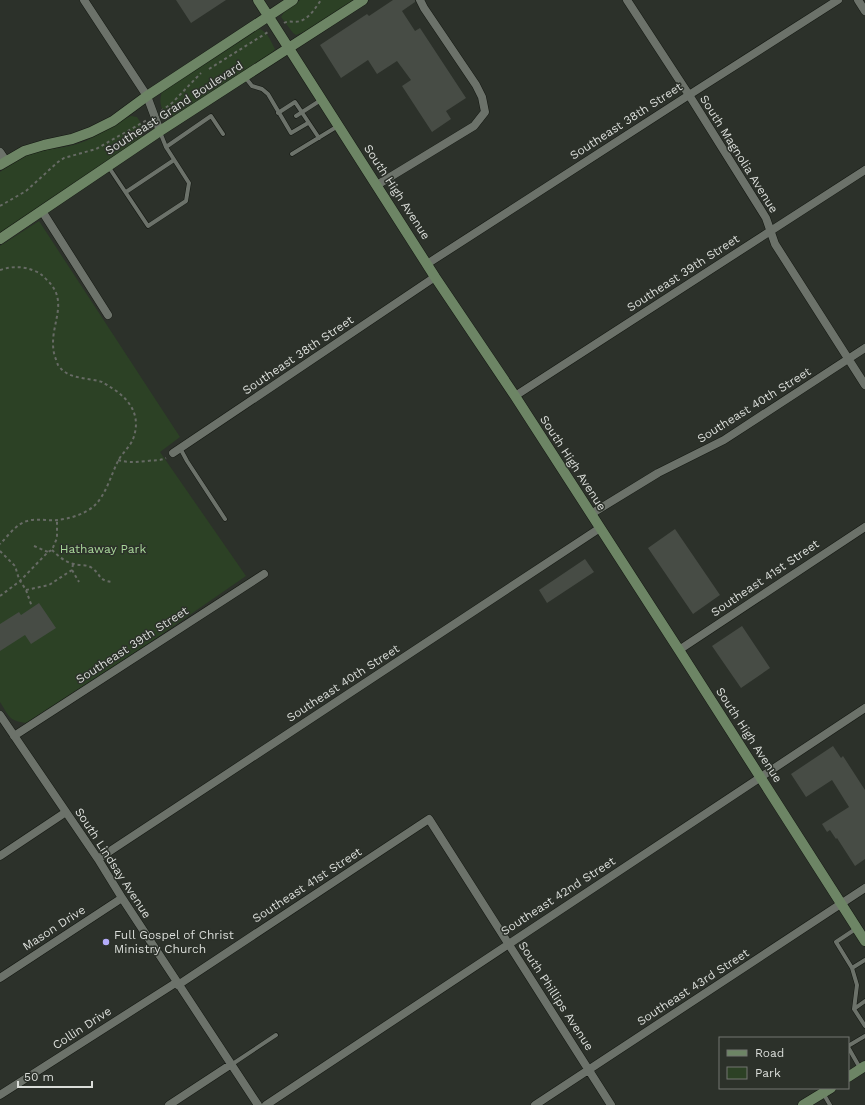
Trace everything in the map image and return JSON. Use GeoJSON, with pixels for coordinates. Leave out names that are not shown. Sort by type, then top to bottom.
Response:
{"type":"FeatureCollection","features":[{"type":"Feature","properties":{"kind":"street"},"geometry":{"type":"LineString","coordinates":[[84,0],[147,96],[160,131]]}},
{"type":"Feature","properties":{"kind":"street","name":"South High Avenue"},"geometry":{"type":"LineString","coordinates":[[258,0],[277,27],[435,277],[679,650],[865,941]]}},
{"type":"Feature","properties":{"kind":"street","name":"Southeast Grand Boulevard"},"geometry":{"type":"LineString","coordinates":[[2,159],[44,145],[72,139],[92,132],[113,121],[147,96],[293,0]]}},
{"type":"Feature","properties":{"kind":"street","name":"Southeast Grand Boulevard"},"geometry":{"type":"LineString","coordinates":[[0,239],[160,131],[363,0]]}},
{"type":"Feature","properties":{"kind":"street"},"geometry":{"type":"LineString","coordinates":[[377,185],[474,126],[485,112],[482,97],[476,84],[420,0]]}},
{"type":"Feature","properties":{"kind":"street","name":"South Magnolia Avenue"},"geometry":{"type":"LineString","coordinates":[[627,0],[689,95],[766,218],[775,244],[865,385]]}},
{"type":"Feature","properties":{"kind":"street","name":"Southeast 38th Street"},"geometry":{"type":"LineString","coordinates":[[427,264],[838,0]]}},
{"type":"Feature","properties":{"kind":"street"},"geometry":{"type":"LineString","coordinates":[[858,0],[865,11]]}},
{"type":"Feature","properties":{"kind":"street","name":"Southeast 39th Street"},"geometry":{"type":"LineString","coordinates":[[514,396],[865,170]]}},
{"type":"Feature","properties":{"kind":"street"},"geometry":{"type":"LineString","coordinates":[[42,211],[108,315]]}},
{"type":"Feature","properties":{"kind":"street","name":"Southeast 38th Street"},"geometry":{"type":"LineString","coordinates":[[177,450],[435,277]]}},
{"type":"Feature","properties":{"kind":"street","name":"Southeast 40th Street"},"geometry":{"type":"LineString","coordinates":[[591,514],[658,473],[724,440],[865,348]]}},
{"type":"Feature","properties":{"kind":"street","name":"Southeast 41st Street"},"geometry":{"type":"LineString","coordinates":[[679,650],[865,527]]}},
{"type":"Feature","properties":{"kind":"street","name":"Southeast 40th Street"},"geometry":{"type":"LineString","coordinates":[[98,859],[600,528]]}},
{"type":"Feature","properties":{"kind":"street","name":"Southeast 39th Street"},"geometry":{"type":"LineString","coordinates":[[14,736],[264,574]]}},
{"type":"Feature","properties":{"kind":"street","name":"Southeast 42nd Street"},"geometry":{"type":"LineString","coordinates":[[266,1105],[865,708]]}},
{"type":"Feature","properties":{"kind":"street","name":"South Lindsay Avenue"},"geometry":{"type":"LineString","coordinates":[[0,715],[98,859],[230,1065],[258,1105]]}},
{"type":"Feature","properties":{"kind":"street"},"geometry":{"type":"LineString","coordinates":[[0,856],[66,812]]}},
{"type":"Feature","properties":{"kind":"street","name":"Southeast 41st Street"},"geometry":{"type":"LineString","coordinates":[[177,983],[429,819]]}},
{"type":"Feature","properties":{"kind":"street","name":"South Phillips Avenue"},"geometry":{"type":"LineString","coordinates":[[429,819],[611,1105]]}},
{"type":"Feature","properties":{"kind":"street","name":"Southeast 43rd Street"},"geometry":{"type":"LineString","coordinates":[[535,1105],[865,888]]}},
{"type":"Feature","properties":{"kind":"street","name":"Mason Drive"},"geometry":{"type":"LineString","coordinates":[[0,978],[122,898]]}},
{"type":"Feature","properties":{"kind":"street","name":"Collin Drive"},"geometry":{"type":"LineString","coordinates":[[0,1095],[177,983]]}},
{"type":"Feature","properties":{"kind":"street"},"geometry":{"type":"LineString","coordinates":[[169,1105],[230,1065]]}},
{"type":"Feature","properties":{"kind":"street"},"geometry":{"type":"LineString","coordinates":[[849,1076],[863,1067]]}},
{"type":"Feature","properties":{"kind":"street"},"geometry":{"type":"LineString","coordinates":[[804,1105],[827,1090]]}},
{"type":"Feature","properties":{"kind":"lane"},"geometry":{"type":"LineString","coordinates":[[244,77],[252,86],[262,89],[268,94],[278,113],[287,123],[291,133],[308,122]]}},
{"type":"Feature","properties":{"kind":"lane"},"geometry":{"type":"LineString","coordinates":[[296,116],[322,100]]}},
{"type":"Feature","properties":{"kind":"lane"},"geometry":{"type":"LineString","coordinates":[[278,113],[295,102],[319,138]]}},
{"type":"Feature","properties":{"kind":"lane"},"geometry":{"type":"LineString","coordinates":[[166,147],[211,116],[223,134]]}},
{"type":"Feature","properties":{"kind":"lane"},"geometry":{"type":"LineString","coordinates":[[292,154],[339,126]]}},
{"type":"Feature","properties":{"kind":"lane"},"geometry":{"type":"LineString","coordinates":[[108,166],[148,226],[186,201],[189,183],[166,147],[160,131]]}},
{"type":"Feature","properties":{"kind":"lane"},"geometry":{"type":"LineString","coordinates":[[126,192],[174,160]]}},
{"type":"Feature","properties":{"kind":"lane"},"geometry":{"type":"LineString","coordinates":[[177,450],[187,461],[225,519]]}},
{"type":"Feature","properties":{"kind":"lane"},"geometry":{"type":"LineString","coordinates":[[857,928],[836,942],[852,968],[858,985],[854,1009],[865,1026]]}},
{"type":"Feature","properties":{"kind":"lane"},"geometry":{"type":"LineString","coordinates":[[852,968],[865,960]]}},
{"type":"Feature","properties":{"kind":"lane"},"geometry":{"type":"LineString","coordinates":[[854,1009],[865,1001]]}},
{"type":"Feature","properties":{"kind":"lane"},"geometry":{"type":"LineString","coordinates":[[230,1065],[276,1035]]}},
{"type":"Feature","properties":{"kind":"lane"},"geometry":{"type":"LineString","coordinates":[[849,1046],[865,1036]]}},
{"type":"Feature","properties":{"kind":"lane"},"geometry":{"type":"LineString","coordinates":[[849,1048],[863,1067]]}},
{"type":"Feature","properties":{"kind":"lane"},"geometry":{"type":"LineString","coordinates":[[827,1090],[830,1105]]}},
{"type":"Feature","properties":{"kind":"path"},"geometry":{"type":"LineString","coordinates":[[208,69],[277,27],[287,22],[305,19],[321,0]]}},
{"type":"Feature","properties":{"kind":"path"},"geometry":{"type":"LineString","coordinates":[[0,206],[26,191],[64,158],[96,149],[154,116],[172,103],[202,73]]}},
{"type":"Feature","properties":{"kind":"path"},"geometry":{"type":"LineString","coordinates":[[0,270],[10,266],[26,268],[40,273],[51,284],[58,294],[59,306],[53,338],[53,349],[58,365],[68,375],[104,383],[122,395],[131,405],[135,417],[136,429],[132,440],[118,460],[106,488],[95,506],[86,511],[57,520],[27,521],[18,525],[0,544]]}},
{"type":"Feature","properties":{"kind":"path"},"geometry":{"type":"LineString","coordinates":[[118,460],[126,463],[158,461],[165,459],[177,450]]}},
{"type":"Feature","properties":{"kind":"path"},"geometry":{"type":"LineString","coordinates":[[0,596],[20,581],[48,552],[52,550],[57,538],[57,520]]}},
{"type":"Feature","properties":{"kind":"path"},"geometry":{"type":"LineString","coordinates":[[34,546],[48,552]]}},
{"type":"Feature","properties":{"kind":"path"},"geometry":{"type":"LineString","coordinates":[[52,550],[60,557],[73,564],[92,568],[101,579],[112,582]]}},
{"type":"Feature","properties":{"kind":"path"},"geometry":{"type":"LineString","coordinates":[[0,551],[15,566],[32,607]]}},
{"type":"Feature","properties":{"kind":"path"},"geometry":{"type":"LineString","coordinates":[[73,564],[72,570],[79,582]]}},
{"type":"Feature","properties":{"kind":"path"},"geometry":{"type":"LineString","coordinates":[[26,590],[49,585],[72,570]]}},
{"type":"Feature","properties":{"kind":"green space"},"geometry":{"type":"Polygon","coordinates":[[[300,0],[353,0],[306,31],[296,35],[281,17],[285,11],[300,0]]]}},
{"type":"Feature","properties":{"kind":"green space"},"geometry":{"type":"Polygon","coordinates":[[[260,29],[267,35],[275,49],[271,54],[179,115],[169,115],[163,110],[160,102],[162,92],[256,30],[260,29]]]}},
{"type":"Feature","properties":{"kind":"green space"},"geometry":{"type":"Polygon","coordinates":[[[131,116],[137,117],[144,128],[141,140],[0,233],[0,172],[18,160],[33,153],[80,143],[131,116]]]}},
{"type":"Feature","properties":{"kind":"green space","name":"Hathaway Park"},"geometry":{"type":"Polygon","coordinates":[[[39,221],[180,437],[160,452],[246,576],[149,643],[26,723],[16,721],[10,717],[0,702],[0,246],[39,221]]]}},
{"type":"Feature","properties":{"kind":"building"},"geometry":{"type":"Polygon","coordinates":[[[176,0],[226,0],[191,23],[176,0]]]}},
{"type":"Feature","properties":{"kind":"building"},"geometry":{"type":"Polygon","coordinates":[[[393,0],[415,0],[415,2],[402,11],[415,31],[420,28],[466,98],[446,111],[451,119],[432,132],[402,86],[411,80],[397,61],[377,74],[368,60],[341,78],[320,45],[367,14],[369,16],[393,0]]]}},
{"type":"Feature","properties":{"kind":"building"},"geometry":{"type":"Polygon","coordinates":[[[675,529],[720,595],[693,614],[648,548],[675,529]]]}},
{"type":"Feature","properties":{"kind":"building"},"geometry":{"type":"Polygon","coordinates":[[[585,559],[594,572],[547,603],[539,590],[585,559]]]}},
{"type":"Feature","properties":{"kind":"building"},"geometry":{"type":"Polygon","coordinates":[[[39,603],[56,628],[31,644],[25,635],[0,651],[0,624],[19,612],[21,615],[39,603]]]}},
{"type":"Feature","properties":{"kind":"building"},"geometry":{"type":"Polygon","coordinates":[[[742,626],[770,668],[741,688],[712,646],[742,626]]]}},
{"type":"Feature","properties":{"kind":"building"},"geometry":{"type":"Polygon","coordinates":[[[833,746],[841,758],[843,756],[865,790],[865,859],[855,866],[837,838],[836,839],[830,830],[827,832],[822,824],[849,807],[832,780],[806,797],[791,774],[833,746]]]}},
{"type":"Feature","properties":{"kind":"place","name":"Full Gospel of Christ Ministry Church"},"geometry":{"type":"Point","coordinates":[106,942]}}]}
